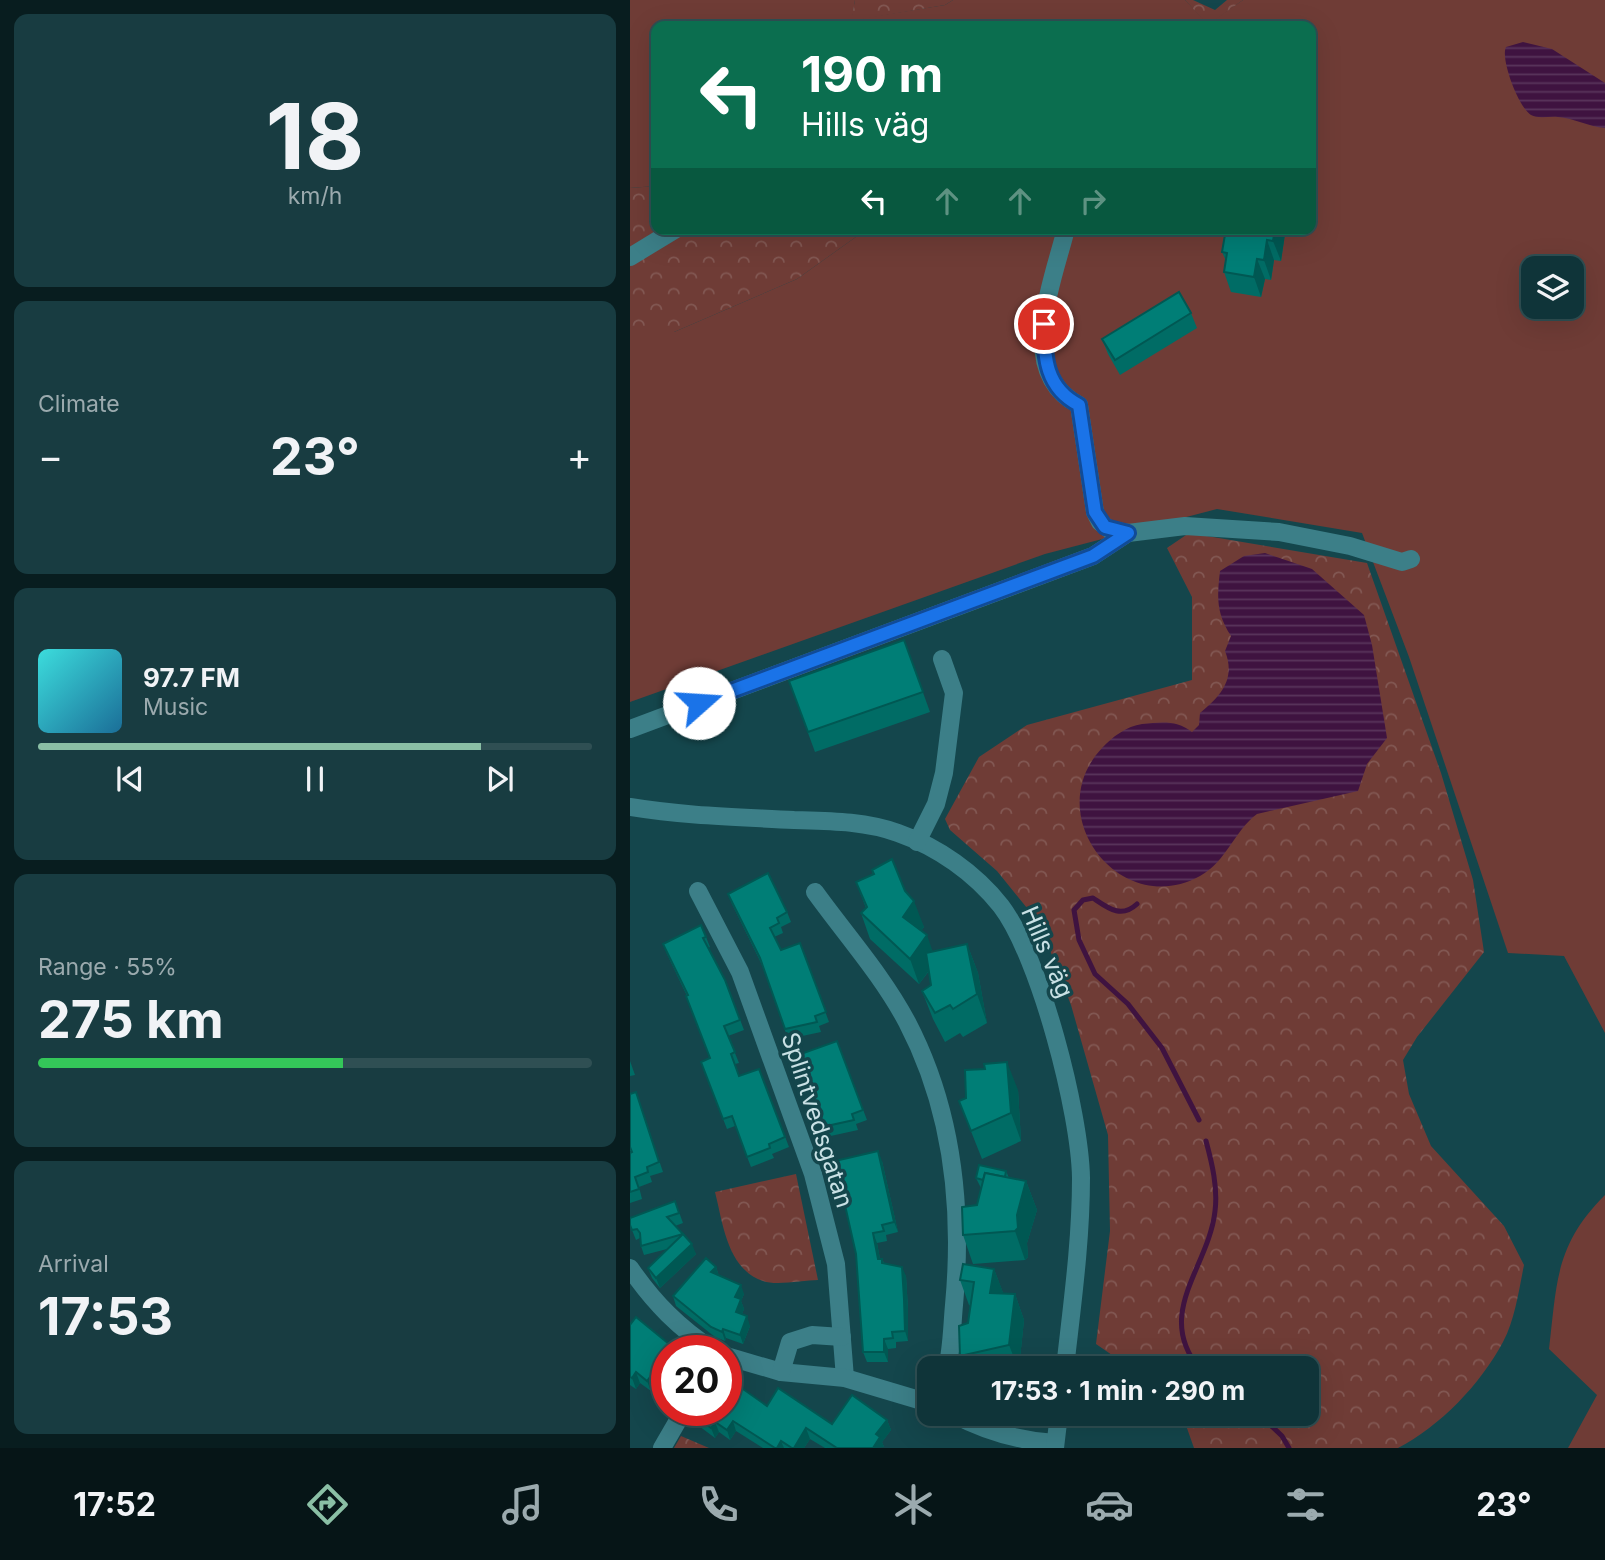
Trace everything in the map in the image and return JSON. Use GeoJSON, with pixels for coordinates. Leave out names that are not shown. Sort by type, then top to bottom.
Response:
{"type":"FeatureCollection","features":[{"type":"Feature","properties":{"kind":"street"},"geometry":{"type":"LineString","coordinates":[[630,257],[666,235]]}},
{"type":"Feature","properties":{"kind":"street"},"geometry":{"type":"LineString","coordinates":[[1064,235],[1044,324],[1046,366],[1056,387],[1079,405],[1090,486],[1100,522],[1110,530],[1128,533],[1185,526],[1279,532],[1350,546],[1402,562],[1411,559]]}},
{"type":"Feature","properties":{"kind":"street"},"geometry":{"type":"LineString","coordinates":[[630,729],[1093,556],[1128,533]]}},
{"type":"Feature","properties":{"kind":"street"},"geometry":{"type":"LineString","coordinates":[[917,842],[936,804],[944,773],[954,693],[942,659]]}},
{"type":"Feature","properties":{"kind":"street","name":"Hills väg"},"geometry":{"type":"LineString","coordinates":[[630,807],[666,813],[855,823],[897,833],[970,873],[1002,908],[1014,926],[1032,969],[1072,1102],[1081,1176],[1079,1243],[1066,1356]]}},
{"type":"Feature","properties":{"kind":"street","name":"Splintvedsgatan"},"geometry":{"type":"LineString","coordinates":[[698,891],[740,972],[813,1174],[836,1264],[845,1378]]}},
{"type":"Feature","properties":{"kind":"street"},"geometry":{"type":"LineString","coordinates":[[815,891],[885,984],[907,1022],[926,1064],[941,1113],[951,1149],[956,1194],[957,1270],[948,1356]]}},
{"type":"Feature","properties":{"kind":"street"},"geometry":{"type":"LineString","coordinates":[[630,1268],[654,1303],[689,1335]]}},
{"type":"Feature","properties":{"kind":"street"},"geometry":{"type":"LineString","coordinates":[[781,1372],[790,1342],[812,1335],[842,1337]]}},
{"type":"Feature","properties":{"kind":"street"},"geometry":{"type":"LineString","coordinates":[[742,1361],[781,1372],[845,1378],[917,1399]]}},
{"type":"Feature","properties":{"kind":"street"},"geometry":{"type":"LineString","coordinates":[[662,1448],[675,1426]]}},
{"type":"Feature","properties":{"kind":"street"},"geometry":{"type":"LineString","coordinates":[[976,1426],[1013,1438],[1055,1446],[1058,1426]]}},
{"type":"Feature","properties":{"kind":"green space"},"geometry":{"type":"Polygon","coordinates":[[[630,0],[855,0],[852,20],[945,5],[953,0],[1185,0],[1205,21],[651,21],[651,186],[630,188],[630,0]]]}},
{"type":"Feature","properties":{"kind":"green space"},"geometry":{"type":"Polygon","coordinates":[[[855,0],[953,0],[945,5],[851,21],[855,0]]]}},
{"type":"Feature","properties":{"kind":"green space"},"geometry":{"type":"Polygon","coordinates":[[[1185,0],[1193,0],[1215,10],[1227,0],[1243,0],[1214,21],[1204,21],[1185,0]]]}},
{"type":"Feature","properties":{"kind":"green space"},"geometry":{"type":"Polygon","coordinates":[[[1243,0],[1605,0],[1605,1033],[1564,956],[1508,953],[1409,657],[1362,533],[1217,509],[1045,554],[630,702],[630,332],[674,332],[797,279],[859,235],[1316,235],[1316,21],[1212,21],[1243,0]]]}},
{"type":"Feature","properties":{"kind":"green space"},"geometry":{"type":"Polygon","coordinates":[[[651,186],[651,235],[859,235],[797,279],[674,332],[630,332],[630,188],[651,186]]]}},
{"type":"Feature","properties":{"kind":"green space"},"geometry":{"type":"Polygon","coordinates":[[[1189,533],[1367,563],[1441,773],[1473,880],[1484,952],[1417,1037],[1403,1060],[1409,1094],[1431,1146],[1504,1226],[1524,1265],[1511,1324],[1483,1374],[1444,1416],[1398,1448],[1194,1448],[1186,1426],[1319,1426],[1319,1356],[1114,1356],[1096,1344],[1110,1231],[1108,1135],[1071,1005],[1040,924],[997,871],[950,830],[945,819],[979,757],[1027,725],[1192,680],[1192,597],[1167,548],[1189,533]]]}},
{"type":"Feature","properties":{"kind":"green space"},"geometry":{"type":"Polygon","coordinates":[[[796,1174],[818,1280],[783,1283],[763,1281],[751,1275],[734,1256],[724,1231],[715,1192],[796,1174]]]}},
{"type":"Feature","properties":{"kind":"green space"},"geometry":{"type":"Polygon","coordinates":[[[1605,1195],[1605,1448],[1568,1448],[1597,1395],[1549,1349],[1554,1304],[1567,1248],[1576,1231],[1605,1195]]]}},
{"type":"Feature","properties":{"kind":"green space"},"geometry":{"type":"Polygon","coordinates":[[[681,1436],[709,1448],[674,1448],[681,1436]]]}},
{"type":"Feature","properties":{"kind":"shaded area"},"geometry":{"type":"Polygon","coordinates":[[[1523,42],[1552,49],[1605,83],[1605,128],[1564,118],[1534,116],[1526,111],[1512,83],[1505,53],[1506,47],[1523,42]]]}},
{"type":"Feature","properties":{"kind":"shaded area"},"geometry":{"type":"Polygon","coordinates":[[[1265,553],[1312,569],[1364,615],[1372,645],[1387,738],[1367,764],[1358,791],[1257,814],[1217,862],[1200,876],[1171,886],[1142,884],[1118,873],[1098,854],[1084,830],[1080,802],[1085,775],[1102,748],[1131,727],[1169,723],[1181,725],[1192,732],[1199,725],[1200,713],[1220,693],[1229,670],[1225,651],[1231,636],[1219,605],[1220,571],[1244,556],[1265,553]]]}},
{"type":"Feature","properties":{"kind":"building"},"geometry":{"type":"Polygon","coordinates":[[[1225,235],[1274,235],[1273,241],[1267,240],[1264,260],[1257,259],[1254,277],[1224,272],[1227,253],[1222,252],[1225,235]]]}},
{"type":"Feature","properties":{"kind":"building"},"geometry":{"type":"Polygon","coordinates":[[[1179,292],[1191,313],[1115,360],[1102,339],[1179,292]]]}},
{"type":"Feature","properties":{"kind":"building"},"geometry":{"type":"Polygon","coordinates":[[[904,640],[923,692],[808,732],[789,681],[904,640]]]}},
{"type":"Feature","properties":{"kind":"building"},"geometry":{"type":"Polygon","coordinates":[[[892,859],[905,891],[914,901],[903,917],[927,935],[910,959],[861,913],[867,907],[856,882],[874,874],[872,870],[892,859]]]}},
{"type":"Feature","properties":{"kind":"building"},"geometry":{"type":"Polygon","coordinates":[[[768,873],[787,912],[777,918],[779,923],[770,928],[781,950],[800,943],[826,1012],[815,1016],[817,1022],[785,1029],[760,958],[728,894],[768,873]]]}},
{"type":"Feature","properties":{"kind":"building"},"geometry":{"type":"Polygon","coordinates":[[[701,925],[706,937],[703,938],[725,980],[740,1020],[724,1026],[735,1052],[731,1054],[739,1076],[759,1069],[785,1137],[769,1144],[770,1148],[747,1157],[732,1116],[723,1119],[701,1062],[710,1058],[686,996],[688,995],[663,944],[701,925]]]}},
{"type":"Feature","properties":{"kind":"building"},"geometry":{"type":"Polygon","coordinates":[[[967,944],[977,994],[953,1009],[950,1005],[935,1013],[922,991],[931,985],[926,953],[967,944]]]}},
{"type":"Feature","properties":{"kind":"building"},"geometry":{"type":"Polygon","coordinates":[[[837,1041],[863,1110],[852,1114],[854,1120],[822,1127],[795,1056],[837,1041]]]}},
{"type":"Feature","properties":{"kind":"building"},"geometry":{"type":"Polygon","coordinates":[[[1007,1062],[1011,1113],[971,1131],[959,1101],[966,1098],[965,1070],[985,1069],[984,1064],[1007,1062]]]}},
{"type":"Feature","properties":{"kind":"building"},"geometry":{"type":"Polygon","coordinates":[[[636,1092],[659,1162],[647,1167],[648,1172],[635,1177],[639,1189],[630,1192],[630,1094],[636,1092]]]}},
{"type":"Feature","properties":{"kind":"building"},"geometry":{"type":"Polygon","coordinates":[[[878,1151],[894,1222],[882,1225],[884,1231],[873,1233],[878,1259],[882,1259],[882,1263],[902,1267],[905,1331],[892,1332],[893,1338],[884,1339],[884,1352],[863,1352],[856,1254],[835,1161],[878,1151]]]}},
{"type":"Feature","properties":{"kind":"building"},"geometry":{"type":"Polygon","coordinates":[[[979,1165],[1006,1171],[1005,1177],[985,1173],[983,1180],[976,1178],[979,1165]]]}},
{"type":"Feature","properties":{"kind":"building"},"geometry":{"type":"Polygon","coordinates":[[[985,1173],[1026,1181],[1017,1215],[1018,1228],[1015,1231],[963,1235],[962,1207],[977,1205],[985,1173]]]}},
{"type":"Feature","properties":{"kind":"building"},"geometry":{"type":"Polygon","coordinates":[[[675,1201],[679,1213],[667,1217],[683,1234],[641,1246],[640,1233],[637,1229],[632,1230],[630,1218],[675,1201]]]}},
{"type":"Feature","properties":{"kind":"building"},"geometry":{"type":"Polygon","coordinates":[[[683,1234],[692,1244],[656,1278],[648,1268],[683,1234]]]}},
{"type":"Feature","properties":{"kind":"building"},"geometry":{"type":"Polygon","coordinates":[[[706,1258],[716,1267],[711,1272],[741,1285],[735,1297],[741,1299],[736,1312],[747,1316],[740,1335],[711,1327],[673,1296],[706,1258]]]}},
{"type":"Feature","properties":{"kind":"building"},"geometry":{"type":"Polygon","coordinates":[[[963,1264],[994,1269],[990,1293],[1015,1294],[1009,1345],[960,1356],[959,1326],[968,1323],[974,1282],[960,1280],[963,1264]]]}},
{"type":"Feature","properties":{"kind":"building"},"geometry":{"type":"Polygon","coordinates":[[[636,1317],[658,1335],[651,1335],[651,1376],[647,1381],[636,1372],[630,1377],[630,1325],[636,1317]]]}},
{"type":"Feature","properties":{"kind":"building"},"geometry":{"type":"Polygon","coordinates":[[[742,1388],[767,1406],[778,1388],[832,1424],[852,1395],[887,1420],[876,1434],[880,1437],[873,1448],[837,1448],[806,1428],[794,1448],[781,1441],[775,1448],[741,1426],[742,1388]]]}},
{"type":"Feature","properties":{"kind":"waterway"},"geometry":{"type":"LineString","coordinates":[[1137,904],[1120,911],[1093,898],[1083,900],[1074,910],[1079,940],[1095,974],[1128,1004],[1162,1048],[1199,1120]]}},
{"type":"Feature","properties":{"kind":"waterway"},"geometry":{"type":"LineString","coordinates":[[1192,1356],[1182,1328],[1183,1309],[1211,1232],[1216,1202],[1206,1141]]}},
{"type":"Feature","properties":{"kind":"waterway"},"geometry":{"type":"LineString","coordinates":[[1272,1426],[1289,1448]]}},
{"type":"Feature","properties":{"kind":"route"},"geometry":{"type":"LineString","coordinates":[[699,703],[1093,556],[1128,533],[1105,527],[1095,512],[1079,405],[1061,394],[1051,380],[1046,366],[1044,324]]}}]}
